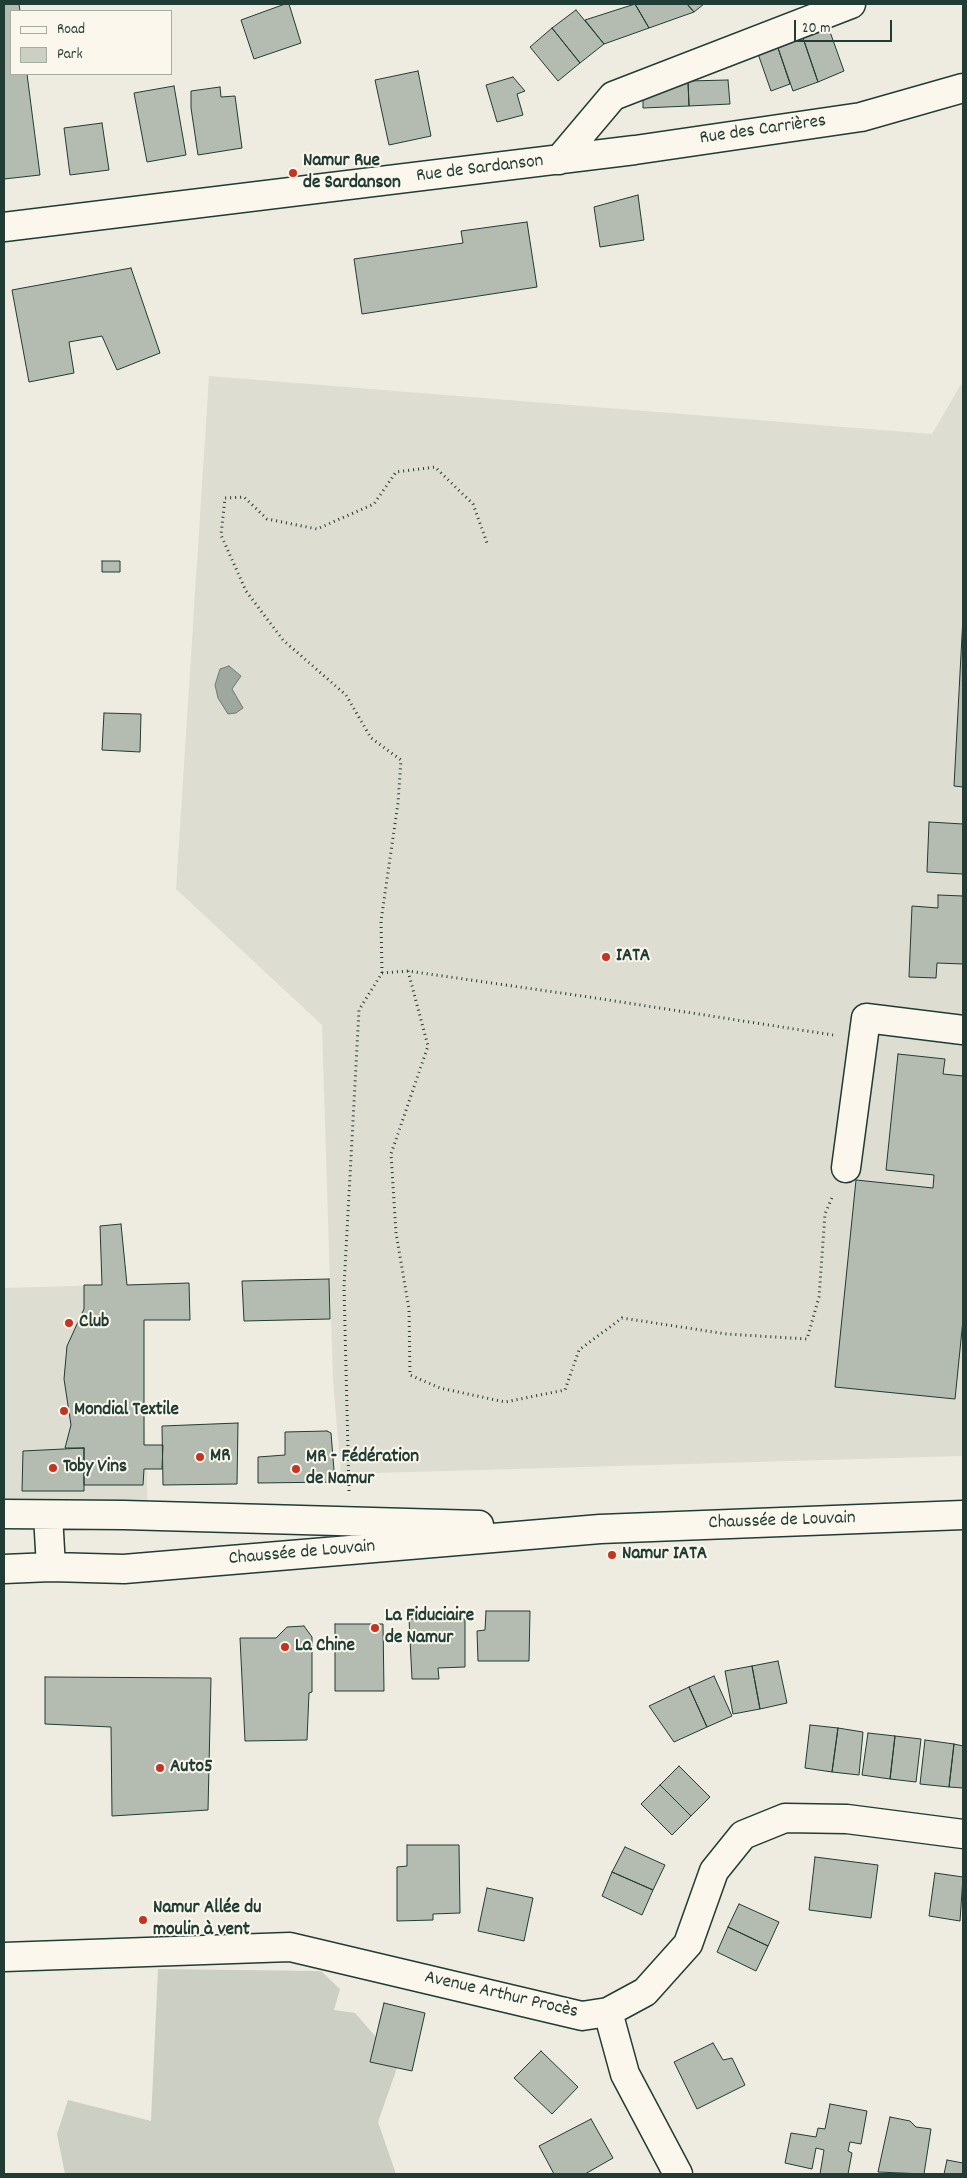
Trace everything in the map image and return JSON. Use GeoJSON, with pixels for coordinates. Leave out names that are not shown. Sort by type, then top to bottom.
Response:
{"type":"FeatureCollection","features":[{"type":"Feature","properties":{"kind":"street","name":"Rue de Sardanson"},"geometry":{"type":"LineString","coordinates":[[4,227],[559,160],[614,96],[851,4]]}},
{"type":"Feature","properties":{"kind":"street","name":"Rue des Carrières"},"geometry":{"type":"LineString","coordinates":[[559,160],[861,117],[963,88]]}},
{"type":"Feature","properties":{"kind":"street"},"geometry":{"type":"LineString","coordinates":[[846,1168],[866,1018],[963,1030]]}},
{"type":"Feature","properties":{"kind":"street","name":"Chaussée de Louvain"},"geometry":{"type":"LineString","coordinates":[[4,1514],[348,1520],[600,1529]]}},
{"type":"Feature","properties":{"kind":"street"},"geometry":{"type":"LineString","coordinates":[[48,1515],[51,1567]]}},
{"type":"Feature","properties":{"kind":"street","name":"Chaussée de Louvain"},"geometry":{"type":"LineString","coordinates":[[4,1570],[51,1567],[124,1569],[600,1529],[963,1515]]}},
{"type":"Feature","properties":{"kind":"street","name":"Avenue Arthur Procès"},"geometry":{"type":"LineString","coordinates":[[4,1957],[290,1947],[582,2016],[608,2012],[645,1992],[688,1944],[714,1870],[743,1835],[785,1818],[847,1819],[963,1834]]}},
{"type":"Feature","properties":{"kind":"street"},"geometry":{"type":"LineString","coordinates":[[608,2012],[625,2074],[678,2174]]}},
{"type":"Feature","properties":{"kind":"path"},"geometry":{"type":"LineString","coordinates":[[348,1520],[349,1478],[344,1287],[360,1010],[382,973],[380,921],[398,803],[401,760],[371,738],[346,695],[283,640],[246,590],[220,535],[225,498],[244,497],[267,519],[317,529],[374,504],[396,472],[435,466],[473,504],[487,543]]}},
{"type":"Feature","properties":{"kind":"path"},"geometry":{"type":"LineString","coordinates":[[382,973],[408,971],[589,996],[839,1036],[866,1018]]}},
{"type":"Feature","properties":{"kind":"path"},"geometry":{"type":"LineString","coordinates":[[408,971],[428,1046],[390,1154],[396,1234],[409,1309],[410,1375],[440,1388],[505,1402],[565,1390],[579,1350],[622,1318],[727,1334],[807,1339],[819,1297],[825,1214],[846,1168]]}},
{"type":"Feature","properties":{"kind":"shaded area","name":"IATA"},"geometry":{"type":"Polygon","coordinates":[[[209,376],[932,434],[963,381],[963,1456],[341,1474],[333,1381],[322,1025],[176,889],[209,376]]]}},
{"type":"Feature","properties":{"kind":"shaded area"},"geometry":{"type":"Polygon","coordinates":[[[229,666],[241,676],[232,689],[243,708],[236,713],[228,714],[218,698],[215,685],[220,669],[229,666]]]}},
{"type":"Feature","properties":{"kind":"shaded area"},"geometry":{"type":"Polygon","coordinates":[[[140,1284],[148,1516],[4,1512],[4,1288],[140,1284]]]}},
{"type":"Feature","properties":{"kind":"green space"},"geometry":{"type":"Polygon","coordinates":[[[158,1969],[321,1971],[340,1989],[334,2010],[355,2013],[376,2037],[370,2061],[397,2068],[378,2122],[396,2174],[65,2174],[57,2134],[68,2100],[151,2121],[158,1969]]]}},
{"type":"Feature","properties":{"kind":"building"},"geometry":{"type":"Polygon","coordinates":[[[4,4],[19,4],[20,10],[10,10],[10,75],[27,75],[40,175],[4,179],[4,4]]]}},
{"type":"Feature","properties":{"kind":"building"},"geometry":{"type":"Polygon","coordinates":[[[289,4],[301,43],[254,59],[241,20],[289,4]]]}},
{"type":"Feature","properties":{"kind":"building"},"geometry":{"type":"Polygon","coordinates":[[[635,4],[687,4],[694,12],[649,28],[635,4]]]}},
{"type":"Feature","properties":{"kind":"building"},"geometry":{"type":"Polygon","coordinates":[[[635,4],[649,28],[604,44],[585,20],[635,4]]]}},
{"type":"Feature","properties":{"kind":"building"},"geometry":{"type":"Polygon","coordinates":[[[687,4],[704,4],[694,12],[687,4]]]}},
{"type":"Feature","properties":{"kind":"building"},"geometry":{"type":"Polygon","coordinates":[[[576,10],[604,44],[580,63],[552,28],[576,10]]]}},
{"type":"Feature","properties":{"kind":"building"},"geometry":{"type":"Polygon","coordinates":[[[552,28],[580,63],[558,81],[530,47],[552,28]]]}},
{"type":"Feature","properties":{"kind":"building"},"geometry":{"type":"Polygon","coordinates":[[[829,29],[844,71],[818,82],[803,38],[829,29]]]}},
{"type":"Feature","properties":{"kind":"building"},"geometry":{"type":"Polygon","coordinates":[[[803,38],[818,82],[793,91],[778,48],[803,38]]]}},
{"type":"Feature","properties":{"kind":"building"},"geometry":{"type":"Polygon","coordinates":[[[777,45],[790,84],[771,91],[757,51],[777,45]]]}},
{"type":"Feature","properties":{"kind":"building"},"geometry":{"type":"Polygon","coordinates":[[[418,71],[431,136],[389,145],[375,80],[418,71]]]}},
{"type":"Feature","properties":{"kind":"building"},"geometry":{"type":"Polygon","coordinates":[[[513,77],[525,91],[517,94],[523,115],[497,122],[486,85],[513,77]]]}},
{"type":"Feature","properties":{"kind":"building"},"geometry":{"type":"Polygon","coordinates":[[[728,80],[730,104],[689,106],[688,81],[728,80]]]}},
{"type":"Feature","properties":{"kind":"building"},"geometry":{"type":"Polygon","coordinates":[[[688,81],[689,106],[643,108],[643,92],[688,81]]]}},
{"type":"Feature","properties":{"kind":"building"},"geometry":{"type":"Polygon","coordinates":[[[174,86],[186,155],[147,162],[134,93],[174,86]]]}},
{"type":"Feature","properties":{"kind":"building"},"geometry":{"type":"Polygon","coordinates":[[[220,87],[221,97],[235,96],[242,148],[198,155],[191,108],[191,91],[220,87]]]}},
{"type":"Feature","properties":{"kind":"building"},"geometry":{"type":"Polygon","coordinates":[[[102,123],[109,170],[70,175],[64,128],[102,123]]]}},
{"type":"Feature","properties":{"kind":"building"},"geometry":{"type":"Polygon","coordinates":[[[638,195],[644,240],[600,247],[594,207],[638,195]]]}},
{"type":"Feature","properties":{"kind":"building"},"geometry":{"type":"Polygon","coordinates":[[[527,222],[537,287],[362,314],[354,259],[463,243],[461,231],[527,222]]]}},
{"type":"Feature","properties":{"kind":"building"},"geometry":{"type":"Polygon","coordinates":[[[131,268],[160,353],[117,370],[102,336],[69,342],[74,373],[29,382],[12,290],[131,268]]]}},
{"type":"Feature","properties":{"kind":"building"},"geometry":{"type":"Polygon","coordinates":[[[102,561],[120,561],[120,572],[102,572],[102,561]]]}},
{"type":"Feature","properties":{"kind":"building"},"geometry":{"type":"Polygon","coordinates":[[[963,617],[963,787],[954,786],[963,617]]]}},
{"type":"Feature","properties":{"kind":"building"},"geometry":{"type":"Polygon","coordinates":[[[104,713],[141,714],[140,752],[102,750],[104,713]]]}},
{"type":"Feature","properties":{"kind":"building"},"geometry":{"type":"Polygon","coordinates":[[[929,822],[963,824],[963,874],[927,872],[929,822]]]}},
{"type":"Feature","properties":{"kind":"building"},"geometry":{"type":"Polygon","coordinates":[[[938,895],[963,896],[963,964],[937,963],[936,978],[909,977],[912,906],[938,908],[938,895]]]}},
{"type":"Feature","properties":{"kind":"building"},"geometry":{"type":"Polygon","coordinates":[[[898,1054],[945,1059],[943,1074],[963,1076],[963,1320],[955,1399],[835,1387],[856,1180],[933,1188],[934,1175],[886,1170],[898,1054]]]}},
{"type":"Feature","properties":{"kind":"building"},"geometry":{"type":"Polygon","coordinates":[[[121,1224],[127,1285],[189,1283],[190,1320],[144,1320],[144,1445],[163,1445],[162,1469],[144,1469],[143,1485],[84,1485],[84,1448],[65,1448],[71,1425],[64,1379],[67,1346],[84,1309],[84,1285],[102,1285],[100,1226],[121,1224]]]}},
{"type":"Feature","properties":{"kind":"building"},"geometry":{"type":"Polygon","coordinates":[[[329,1279],[330,1319],[244,1321],[242,1281],[329,1279]]]}},
{"type":"Feature","properties":{"kind":"building","name":"MR"},"geometry":{"type":"Polygon","coordinates":[[[238,1423],[237,1484],[163,1485],[162,1426],[238,1423]]]}},
{"type":"Feature","properties":{"kind":"building","name":"MR - Fédération de Namur"},"geometry":{"type":"Polygon","coordinates":[[[327,1431],[331,1433],[335,1482],[258,1483],[258,1457],[285,1455],[285,1432],[327,1431]]]}},
{"type":"Feature","properties":{"kind":"building","name":"Toby Vins"},"geometry":{"type":"Polygon","coordinates":[[[84,1448],[84,1491],[22,1491],[23,1451],[84,1448]]]}},
{"type":"Feature","properties":{"kind":"building"},"geometry":{"type":"Polygon","coordinates":[[[486,1611],[530,1611],[529,1661],[478,1661],[477,1631],[485,1630],[486,1611]]]}},
{"type":"Feature","properties":{"kind":"building"},"geometry":{"type":"Polygon","coordinates":[[[409,1619],[465,1619],[465,1667],[438,1668],[439,1679],[412,1679],[409,1619]]]}},
{"type":"Feature","properties":{"kind":"building"},"geometry":{"type":"Polygon","coordinates":[[[335,1624],[383,1624],[384,1691],[335,1691],[335,1624]]]}},
{"type":"Feature","properties":{"kind":"building"},"geometry":{"type":"Polygon","coordinates":[[[304,1626],[312,1637],[312,1692],[309,1693],[307,1740],[245,1741],[240,1638],[276,1638],[287,1627],[304,1626]]]}},
{"type":"Feature","properties":{"kind":"building"},"geometry":{"type":"Polygon","coordinates":[[[778,1661],[787,1703],[760,1709],[752,1666],[778,1661]]]}},
{"type":"Feature","properties":{"kind":"building"},"geometry":{"type":"Polygon","coordinates":[[[752,1666],[760,1709],[733,1714],[725,1671],[752,1666]]]}},
{"type":"Feature","properties":{"kind":"building"},"geometry":{"type":"Polygon","coordinates":[[[714,1676],[732,1716],[707,1727],[689,1687],[714,1676]]]}},
{"type":"Feature","properties":{"kind":"building","name":"Auto5"},"geometry":{"type":"Polygon","coordinates":[[[45,1677],[211,1678],[208,1810],[112,1816],[111,1727],[45,1724],[45,1677]]]}},
{"type":"Feature","properties":{"kind":"building"},"geometry":{"type":"Polygon","coordinates":[[[689,1687],[707,1727],[674,1742],[649,1706],[689,1687]]]}},
{"type":"Feature","properties":{"kind":"building"},"geometry":{"type":"Polygon","coordinates":[[[810,1725],[838,1728],[832,1772],[805,1768],[810,1725]]]}},
{"type":"Feature","properties":{"kind":"building"},"geometry":{"type":"Polygon","coordinates":[[[838,1728],[863,1732],[859,1775],[832,1772],[838,1728]]]}},
{"type":"Feature","properties":{"kind":"building"},"geometry":{"type":"Polygon","coordinates":[[[868,1733],[895,1736],[890,1779],[862,1775],[868,1733]]]}},
{"type":"Feature","properties":{"kind":"building"},"geometry":{"type":"Polygon","coordinates":[[[895,1736],[921,1739],[916,1782],[890,1779],[895,1736]]]}},
{"type":"Feature","properties":{"kind":"building"},"geometry":{"type":"Polygon","coordinates":[[[925,1740],[954,1744],[949,1787],[920,1784],[925,1740]]]}},
{"type":"Feature","properties":{"kind":"building"},"geometry":{"type":"Polygon","coordinates":[[[954,1744],[963,1746],[963,1788],[949,1787],[954,1744]]]}},
{"type":"Feature","properties":{"kind":"building"},"geometry":{"type":"Polygon","coordinates":[[[679,1766],[710,1797],[691,1816],[660,1785],[679,1766]]]}},
{"type":"Feature","properties":{"kind":"building"},"geometry":{"type":"Polygon","coordinates":[[[660,1785],[691,1816],[672,1835],[641,1804],[660,1785]]]}},
{"type":"Feature","properties":{"kind":"building"},"geometry":{"type":"Polygon","coordinates":[[[407,1845],[459,1845],[460,1913],[433,1914],[433,1920],[397,1921],[397,1867],[407,1866],[407,1845]]]}},
{"type":"Feature","properties":{"kind":"building"},"geometry":{"type":"Polygon","coordinates":[[[625,1847],[665,1865],[653,1890],[612,1872],[625,1847]]]}},
{"type":"Feature","properties":{"kind":"building"},"geometry":{"type":"Polygon","coordinates":[[[815,1857],[878,1865],[871,1918],[809,1910],[815,1857]]]}},
{"type":"Feature","properties":{"kind":"building"},"geometry":{"type":"Polygon","coordinates":[[[612,1872],[653,1890],[642,1915],[602,1896],[612,1872]]]}},
{"type":"Feature","properties":{"kind":"building"},"geometry":{"type":"Polygon","coordinates":[[[935,1873],[963,1877],[960,1921],[929,1916],[935,1873]]]}},
{"type":"Feature","properties":{"kind":"building"},"geometry":{"type":"Polygon","coordinates":[[[487,1888],[533,1898],[524,1941],[478,1931],[487,1888]]]}},
{"type":"Feature","properties":{"kind":"building"},"geometry":{"type":"Polygon","coordinates":[[[739,1904],[779,1922],[768,1946],[728,1927],[739,1904]]]}},
{"type":"Feature","properties":{"kind":"building"},"geometry":{"type":"Polygon","coordinates":[[[728,1927],[768,1946],[756,1971],[717,1952],[728,1927]]]}},
{"type":"Feature","properties":{"kind":"building"},"geometry":{"type":"Polygon","coordinates":[[[384,2003],[425,2013],[412,2071],[370,2062],[384,2003]]]}},
{"type":"Feature","properties":{"kind":"building"},"geometry":{"type":"Polygon","coordinates":[[[713,2043],[723,2060],[732,2058],[745,2085],[697,2109],[674,2062],[713,2043]]]}},
{"type":"Feature","properties":{"kind":"building"},"geometry":{"type":"Polygon","coordinates":[[[541,2051],[578,2087],[552,2114],[514,2078],[541,2051]]]}},
{"type":"Feature","properties":{"kind":"building"},"geometry":{"type":"Polygon","coordinates":[[[830,2104],[867,2111],[861,2144],[850,2142],[848,2151],[852,2153],[848,2174],[820,2174],[824,2150],[816,2148],[812,2169],[785,2163],[791,2133],[816,2137],[818,2128],[825,2129],[830,2104]]]}},
{"type":"Feature","properties":{"kind":"building"},"geometry":{"type":"Polygon","coordinates":[[[890,2117],[910,2121],[916,2127],[931,2129],[924,2174],[878,2172],[890,2117]]]}},
{"type":"Feature","properties":{"kind":"building"},"geometry":{"type":"Polygon","coordinates":[[[591,2119],[613,2158],[585,2174],[554,2174],[539,2146],[591,2119]]]}},
{"type":"Feature","properties":{"kind":"building"},"geometry":{"type":"Polygon","coordinates":[[[947,2160],[963,2163],[963,2174],[944,2174],[947,2160]]]}},
{"type":"Feature","properties":{"kind":"place","name":"Namur Rue de Sardanson"},"geometry":{"type":"Point","coordinates":[293,173]}},
{"type":"Feature","properties":{"kind":"place","name":"IATA"},"geometry":{"type":"Point","coordinates":[606,957]}},
{"type":"Feature","properties":{"kind":"place","name":"Club"},"geometry":{"type":"Point","coordinates":[69,1323]}},
{"type":"Feature","properties":{"kind":"place","name":"Mondial Textile"},"geometry":{"type":"Point","coordinates":[64,1411]}},
{"type":"Feature","properties":{"kind":"place","name":"MR"},"geometry":{"type":"Point","coordinates":[200,1457]}},
{"type":"Feature","properties":{"kind":"place","name":"Toby Vins"},"geometry":{"type":"Point","coordinates":[53,1468]}},
{"type":"Feature","properties":{"kind":"place","name":"MR - Fédération de Namur"},"geometry":{"type":"Point","coordinates":[296,1469]}},
{"type":"Feature","properties":{"kind":"place","name":"Namur IATA"},"geometry":{"type":"Point","coordinates":[612,1555]}},
{"type":"Feature","properties":{"kind":"place","name":"La Fiduciaire de Namur"},"geometry":{"type":"Point","coordinates":[375,1628]}},
{"type":"Feature","properties":{"kind":"place","name":"La Chine"},"geometry":{"type":"Point","coordinates":[285,1647]}},
{"type":"Feature","properties":{"kind":"place","name":"Auto5"},"geometry":{"type":"Point","coordinates":[160,1768]}},
{"type":"Feature","properties":{"kind":"place","name":"Namur Allée du moulin à vent"},"geometry":{"type":"Point","coordinates":[143,1920]}}]}
